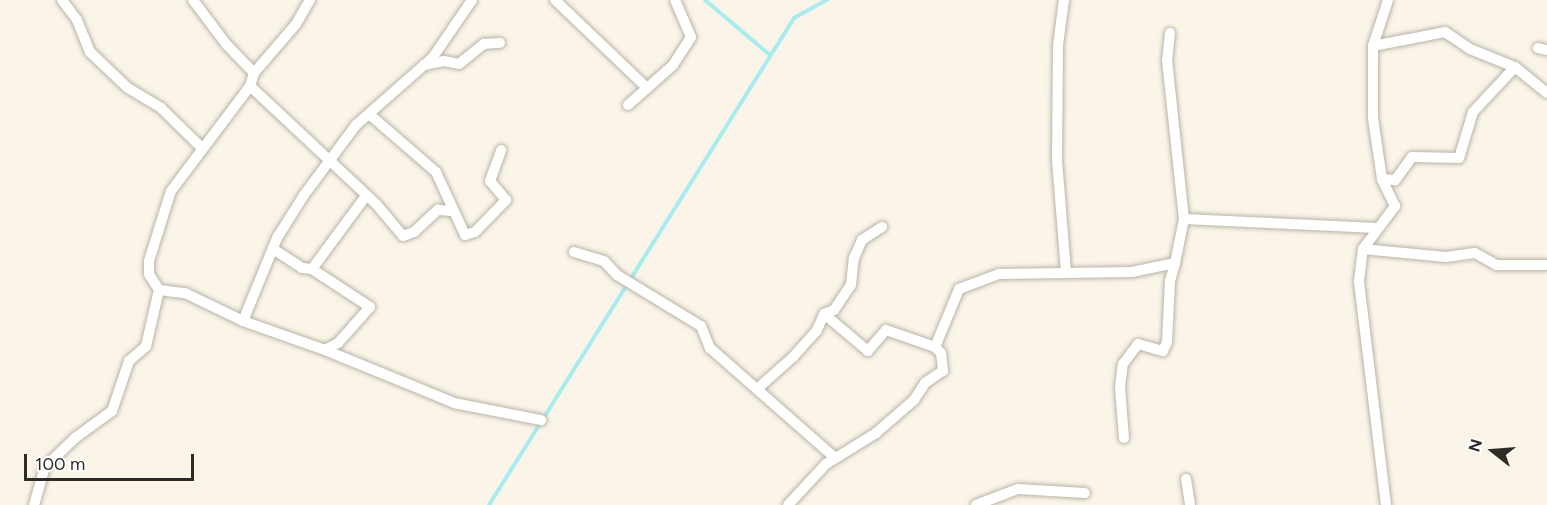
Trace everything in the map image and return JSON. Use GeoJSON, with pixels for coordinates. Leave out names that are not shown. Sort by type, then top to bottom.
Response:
{"type":"FeatureCollection","features":[{"type":"Feature","properties":{"kind":"street"},"geometry":{"type":"LineString","coordinates":[[62,0],[77,20],[90,52],[128,88],[160,108],[202,148]]}},
{"type":"Feature","properties":{"kind":"street"},"geometry":{"type":"LineString","coordinates":[[193,0],[227,45],[254,73]]}},
{"type":"Feature","properties":{"kind":"street"},"geometry":{"type":"LineString","coordinates":[[34,505],[45,467],[75,438],[112,411],[129,361],[146,346],[159,290],[149,274],[149,261],[171,191],[250,86],[254,73],[296,24],[310,0]]}},
{"type":"Feature","properties":{"kind":"street"},"geometry":{"type":"LineString","coordinates":[[243,321],[273,249],[329,161],[369,114],[424,65],[472,0]]}},
{"type":"Feature","properties":{"kind":"street"},"geometry":{"type":"LineString","coordinates":[[555,0],[647,88]]}},
{"type":"Feature","properties":{"kind":"street"},"geometry":{"type":"LineString","coordinates":[[628,105],[673,65],[691,38],[675,0]]}},
{"type":"Feature","properties":{"kind":"street"},"geometry":{"type":"LineString","coordinates":[[1064,0],[1058,45],[1057,160],[1066,273]]}},
{"type":"Feature","properties":{"kind":"street"},"geometry":{"type":"LineString","coordinates":[[1386,505],[1359,281],[1363,249],[1395,206],[1382,179],[1373,118],[1373,46],[1388,0]]}},
{"type":"Feature","properties":{"kind":"street"},"geometry":{"type":"LineString","coordinates":[[1373,46],[1445,32],[1470,49],[1515,67],[1547,93]]}},
{"type":"Feature","properties":{"kind":"street"},"geometry":{"type":"LineString","coordinates":[[1124,438],[1120,387],[1123,364],[1138,344],[1162,351],[1174,263],[1184,219],[1167,60],[1170,33]]}},
{"type":"Feature","properties":{"kind":"street"},"geometry":{"type":"LineString","coordinates":[[424,65],[444,62],[459,64],[484,44],[500,43]]}},
{"type":"Feature","properties":{"kind":"street"},"geometry":{"type":"LineString","coordinates":[[1382,179],[1395,180],[1412,157],[1458,158],[1473,112],[1515,67]]}},
{"type":"Feature","properties":{"kind":"street"},"geometry":{"type":"LineString","coordinates":[[250,86],[366,196],[404,236],[414,232],[438,210],[452,211]]}},
{"type":"Feature","properties":{"kind":"street"},"geometry":{"type":"LineString","coordinates":[[369,114],[436,172],[452,211],[469,236],[495,208],[501,207],[506,200],[490,181],[501,150]]}},
{"type":"Feature","properties":{"kind":"street"},"geometry":{"type":"LineString","coordinates":[[312,269],[366,196]]}},
{"type":"Feature","properties":{"kind":"street"},"geometry":{"type":"LineString","coordinates":[[1184,219],[1377,228]]}},
{"type":"Feature","properties":{"kind":"street"},"geometry":{"type":"LineString","coordinates":[[757,389],[793,357],[817,330],[824,314],[834,310],[851,285],[854,258],[862,240],[882,227]]}},
{"type":"Feature","properties":{"kind":"street"},"geometry":{"type":"LineString","coordinates":[[273,249],[302,268],[312,269],[370,307],[338,343],[325,350]]}},
{"type":"Feature","properties":{"kind":"street"},"geometry":{"type":"LineString","coordinates":[[1363,249],[1446,257],[1475,253],[1497,265],[1547,265]]}},
{"type":"Feature","properties":{"kind":"street"},"geometry":{"type":"LineString","coordinates":[[574,252],[604,261],[617,275],[701,326],[710,348],[835,458]]}},
{"type":"Feature","properties":{"kind":"street"},"geometry":{"type":"LineString","coordinates":[[935,347],[958,289],[999,274],[1132,272],[1174,263]]}},
{"type":"Feature","properties":{"kind":"street"},"geometry":{"type":"LineString","coordinates":[[159,290],[185,293],[243,321],[325,350],[454,403],[541,420]]}},
{"type":"Feature","properties":{"kind":"street"},"geometry":{"type":"LineString","coordinates":[[788,505],[835,458],[876,433],[914,400],[925,383],[943,371],[941,353],[935,347],[886,330],[868,351],[824,314]]}},
{"type":"Feature","properties":{"kind":"street"},"geometry":{"type":"LineString","coordinates":[[1186,479],[1190,505]]}},
{"type":"Feature","properties":{"kind":"street"},"geometry":{"type":"LineString","coordinates":[[976,505],[1018,489],[1085,493]]}},
{"type":"Feature","properties":{"kind":"waterway"},"geometry":{"type":"LineString","coordinates":[[705,0],[769,54]]}},
{"type":"Feature","properties":{"kind":"waterway"},"geometry":{"type":"LineString","coordinates":[[489,505],[794,18],[827,0]]}}]}
